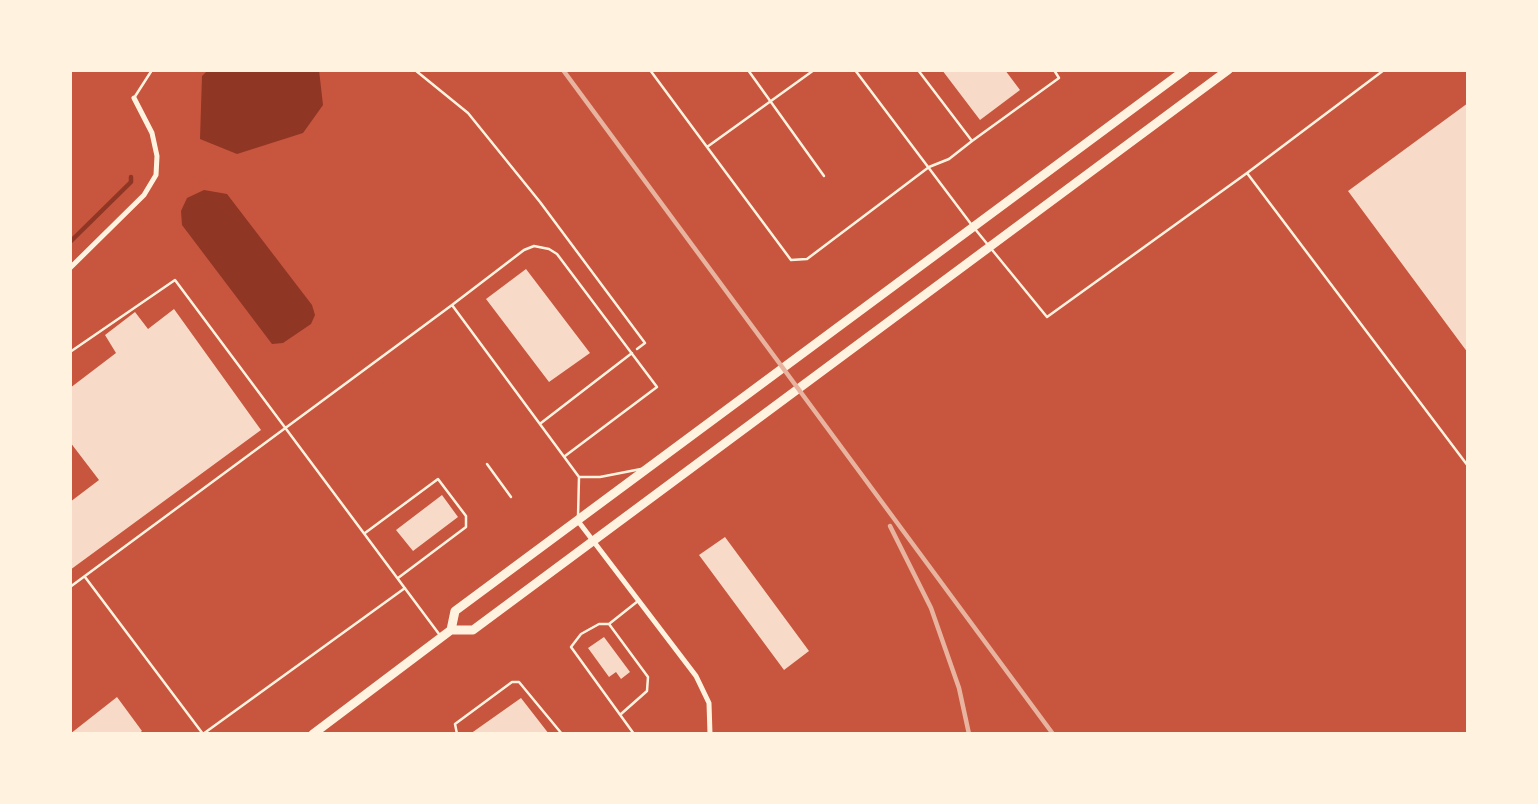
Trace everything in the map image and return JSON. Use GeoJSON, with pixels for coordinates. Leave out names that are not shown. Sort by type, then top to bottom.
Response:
{"type":"FeatureCollection","features":[{"type":"Feature","properties":{"kind":"main road"},"geometry":{"type":"LineString","coordinates":[[451,630],[455,611],[1185,70]]}},
{"type":"Feature","properties":{"kind":"main road"},"geometry":{"type":"LineString","coordinates":[[313,734],[451,630],[473,630],[1228,70]]}},
{"type":"Feature","properties":{"kind":"street"},"geometry":{"type":"LineString","coordinates":[[70,268],[144,195],[156,175],[155,143],[134,98]]}},
{"type":"Feature","properties":{"kind":"street"},"geometry":{"type":"LineString","coordinates":[[578,521],[696,676],[709,703],[710,734]]}},
{"type":"Feature","properties":{"kind":"lane"},"geometry":{"type":"LineString","coordinates":[[134,98],[152,70]]}},
{"type":"Feature","properties":{"kind":"lane"},"geometry":{"type":"LineString","coordinates":[[650,70],[791,260],[807,259],[929,167],[949,159],[1059,78],[1054,70]]}},
{"type":"Feature","properties":{"kind":"lane"},"geometry":{"type":"LineString","coordinates":[[748,70],[824,176]]}},
{"type":"Feature","properties":{"kind":"lane"},"geometry":{"type":"LineString","coordinates":[[707,146],[814,70]]}},
{"type":"Feature","properties":{"kind":"lane"},"geometry":{"type":"LineString","coordinates":[[855,70],[974,227],[1047,317],[1384,70]]}},
{"type":"Feature","properties":{"kind":"lane"},"geometry":{"type":"LineString","coordinates":[[918,70],[972,141]]}},
{"type":"Feature","properties":{"kind":"lane"},"geometry":{"type":"LineString","coordinates":[[1247,173],[1468,466]]}},
{"type":"Feature","properties":{"kind":"lane"},"geometry":{"type":"LineString","coordinates":[[70,587],[524,250],[542,246],[557,254],[657,387],[565,456]]}},
{"type":"Feature","properties":{"kind":"lane"},"geometry":{"type":"LineString","coordinates":[[70,352],[175,280],[442,637]]}},
{"type":"Feature","properties":{"kind":"lane"},"geometry":{"type":"LineString","coordinates":[[452,306],[579,477],[578,521]]}},
{"type":"Feature","properties":{"kind":"lane"},"geometry":{"type":"LineString","coordinates":[[541,423],[632,354]]}},
{"type":"Feature","properties":{"kind":"lane"},"geometry":{"type":"LineString","coordinates":[[487,464],[511,497]]}},
{"type":"Feature","properties":{"kind":"lane"},"geometry":{"type":"LineString","coordinates":[[579,477],[600,477],[651,467]]}},
{"type":"Feature","properties":{"kind":"lane"},"geometry":{"type":"LineString","coordinates":[[365,533],[438,479],[466,516],[466,527],[398,578]]}},
{"type":"Feature","properties":{"kind":"lane"},"geometry":{"type":"LineString","coordinates":[[85,576],[203,734],[405,588]]}},
{"type":"Feature","properties":{"kind":"lane"},"geometry":{"type":"LineString","coordinates":[[634,734],[571,647],[581,634],[599,624],[609,624],[638,601]]}},
{"type":"Feature","properties":{"kind":"lane"},"geometry":{"type":"LineString","coordinates":[[609,624],[648,677],[647,691],[621,714]]}},
{"type":"Feature","properties":{"kind":"lane"},"geometry":{"type":"LineString","coordinates":[[457,734],[455,724],[512,682],[519,682],[562,734]]}},
{"type":"Feature","properties":{"kind":"lane"},"geometry":{"type":"LineString","coordinates":[[304,734],[323,727]]}},
{"type":"Feature","properties":{"kind":"path"},"geometry":{"type":"LineString","coordinates":[[415,70],[468,113],[540,202],[645,343],[632,354]]}},
{"type":"Feature","properties":{"kind":"shaded area"},"geometry":{"type":"Polygon","coordinates":[[[208,70],[319,70],[323,105],[303,133],[237,154],[200,139],[202,76],[208,70]]]}},
{"type":"Feature","properties":{"kind":"shaded area"},"geometry":{"type":"Polygon","coordinates":[[[204,190],[227,194],[312,305],[315,315],[311,324],[283,343],[272,344],[182,225],[181,211],[187,198],[204,190]]]}},
{"type":"Feature","properties":{"kind":"building"},"geometry":{"type":"Polygon","coordinates":[[[942,70],[1005,70],[1020,90],[980,120],[942,70]]]}},
{"type":"Feature","properties":{"kind":"building"},"geometry":{"type":"Polygon","coordinates":[[[1468,103],[1468,353],[1348,191],[1468,103]]]}},
{"type":"Feature","properties":{"kind":"building"},"geometry":{"type":"Polygon","coordinates":[[[526,269],[590,353],[549,382],[486,299],[526,269]]]}},
{"type":"Feature","properties":{"kind":"building"},"geometry":{"type":"Polygon","coordinates":[[[174,309],[261,430],[70,570],[70,502],[99,480],[70,442],[70,388],[116,353],[105,335],[135,312],[148,329],[174,309]]]}},
{"type":"Feature","properties":{"kind":"building"},"geometry":{"type":"Polygon","coordinates":[[[442,495],[458,517],[413,551],[396,530],[442,495]]]}},
{"type":"Feature","properties":{"kind":"building"},"geometry":{"type":"Polygon","coordinates":[[[725,537],[809,651],[784,670],[699,555],[725,537]]]}},
{"type":"Feature","properties":{"kind":"building"},"geometry":{"type":"Polygon","coordinates":[[[604,637],[630,672],[621,679],[616,672],[609,677],[588,648],[604,637]]]}},
{"type":"Feature","properties":{"kind":"building"},"geometry":{"type":"Polygon","coordinates":[[[117,697],[142,731],[138,734],[70,734],[117,697]]]}},
{"type":"Feature","properties":{"kind":"building"},"geometry":{"type":"Polygon","coordinates":[[[521,698],[549,734],[470,734],[521,698]]]}},
{"type":"Feature","properties":{"kind":"waterway"},"geometry":{"type":"LineString","coordinates":[[70,242],[131,182],[131,177]]}},
{"type":"Feature","properties":{"kind":"railway"},"geometry":{"type":"LineString","coordinates":[[563,70],[1053,734]]}},
{"type":"Feature","properties":{"kind":"railway"},"geometry":{"type":"LineString","coordinates":[[890,526],[931,608],[959,688],[969,734]]}}]}
